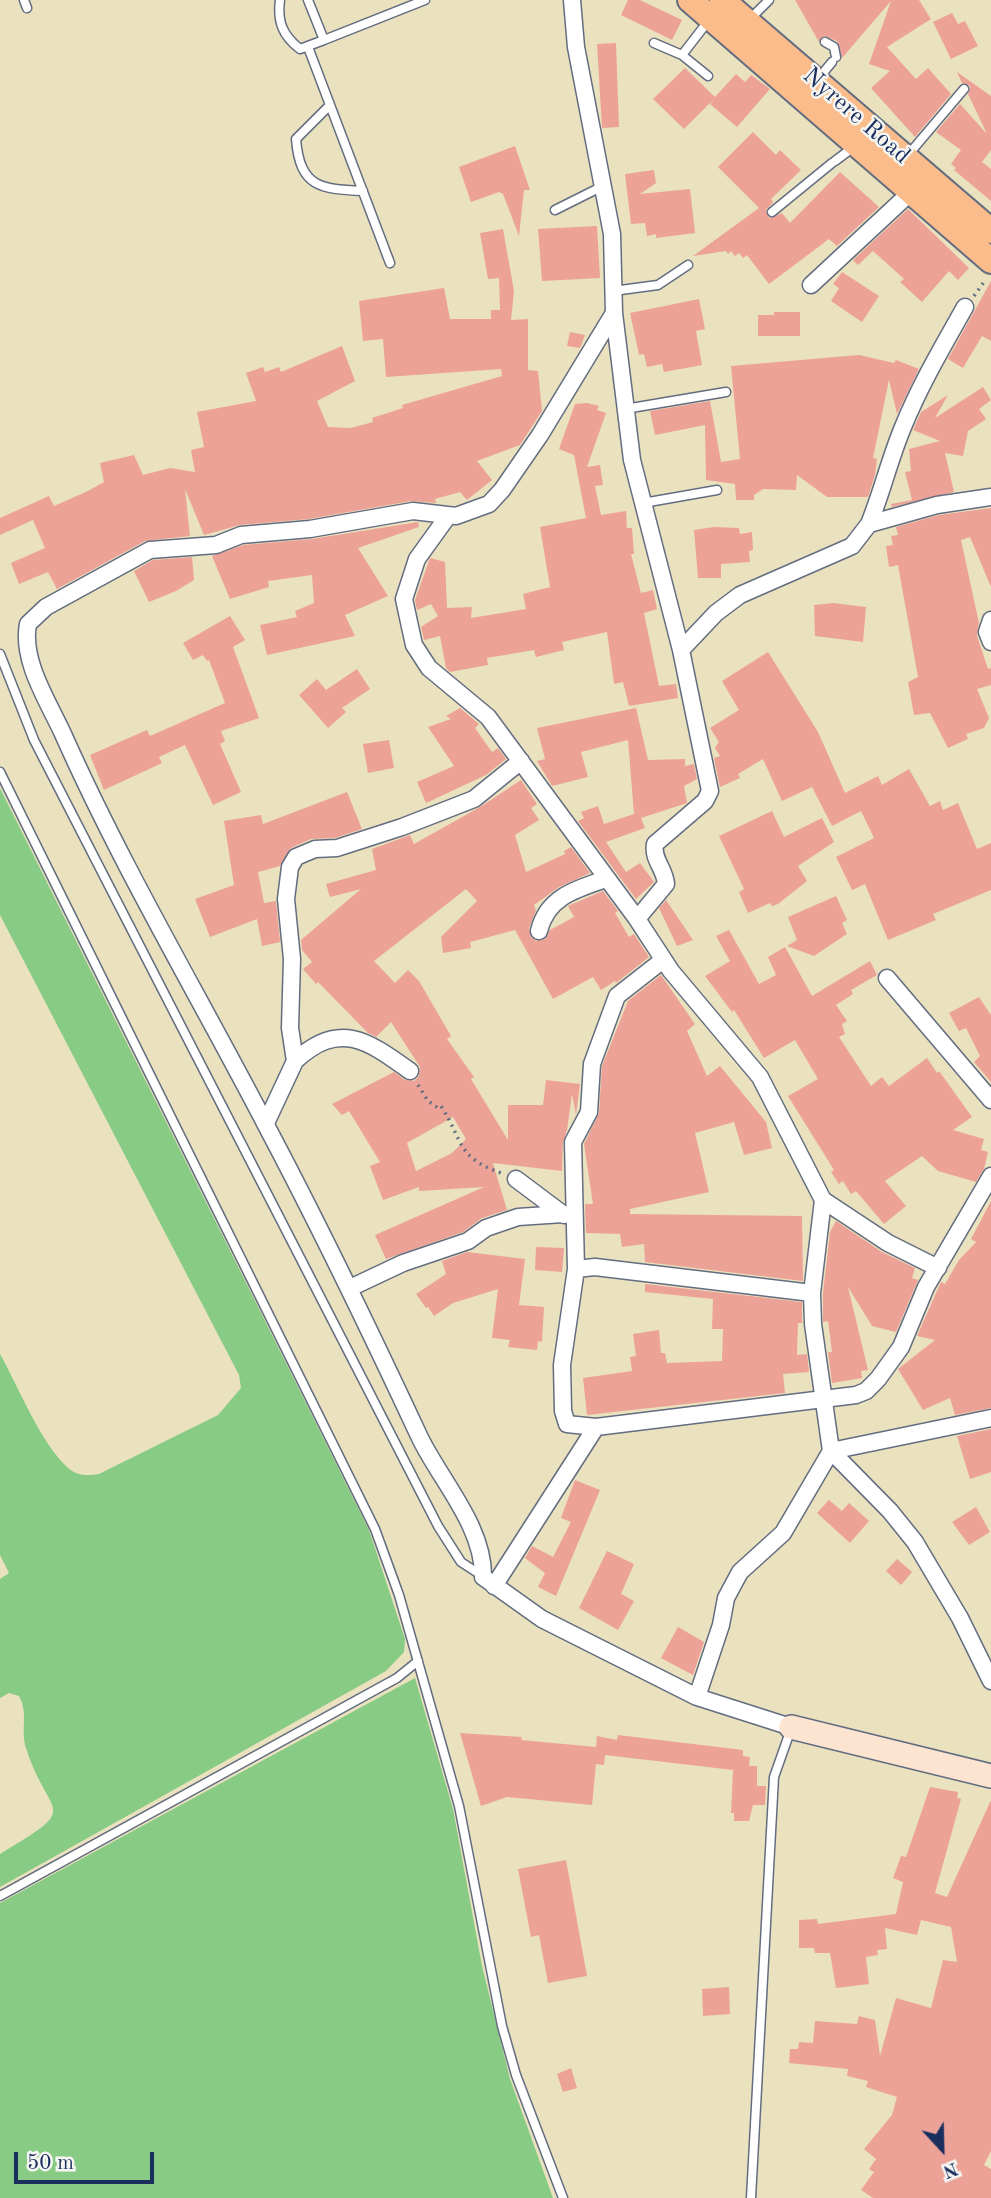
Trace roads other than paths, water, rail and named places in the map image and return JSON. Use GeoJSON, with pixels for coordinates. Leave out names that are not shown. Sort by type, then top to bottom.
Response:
{"type":"FeatureCollection","features":[{"type":"Feature","properties":{"kind":"main road"},"geometry":{"type":"LineString","coordinates":[[690,0],[716,9],[857,144],[893,159],[911,192],[991,261]]}},
{"type":"Feature","properties":{"kind":"main road","name":"Nyrere Road"},"geometry":{"type":"LineString","coordinates":[[716,9],[747,22],[816,81],[893,159],[991,231]]}},
{"type":"Feature","properties":{"kind":"street"},"geometry":{"type":"LineString","coordinates":[[572,0],[576,47],[612,233],[614,313],[632,460],[681,650],[710,791],[705,801],[655,845],[653,853],[665,874],[666,884],[637,919]]}},
{"type":"Feature","properties":{"kind":"street"},"geometry":{"type":"LineString","coordinates":[[811,285],[911,192]]}},
{"type":"Feature","properties":{"kind":"street"},"geometry":{"type":"LineString","coordinates":[[681,650],[703,625],[740,595],[852,546],[869,524],[886,484],[901,430],[965,307]]}},
{"type":"Feature","properties":{"kind":"street"},"geometry":{"type":"LineString","coordinates":[[614,313],[502,490],[489,504],[468,513],[448,516],[413,511],[310,529],[241,534],[216,545],[150,550],[46,607],[28,624],[27,646],[35,671],[85,784],[178,966],[266,1124],[350,1288],[423,1443],[474,1535],[482,1554],[488,1581],[542,1619],[697,1697],[791,1727],[991,1776]]}},
{"type":"Feature","properties":{"kind":"street"},"geometry":{"type":"LineString","coordinates":[[869,524],[937,505],[991,497]]}},
{"type":"Feature","properties":{"kind":"street"},"geometry":{"type":"LineString","coordinates":[[448,516],[417,559],[404,599],[414,645],[429,668],[488,717],[637,919],[663,960],[760,1077],[823,1200],[888,1243],[938,1268]]}},
{"type":"Feature","properties":{"kind":"street"},"geometry":{"type":"LineString","coordinates":[[991,620],[987,632],[991,642]]}},
{"type":"Feature","properties":{"kind":"street"},"geometry":{"type":"LineString","coordinates":[[295,1061],[290,1028],[292,960],[286,899],[288,874],[296,858],[315,849],[337,848],[402,827],[474,799],[521,761]]}},
{"type":"Feature","properties":{"kind":"street"},"geometry":{"type":"LineString","coordinates":[[539,931],[543,914],[558,899],[606,879]]}},
{"type":"Feature","properties":{"kind":"street"},"geometry":{"type":"LineString","coordinates":[[663,960],[617,996],[592,1064],[589,1112],[573,1142],[568,1217],[576,1269],[562,1365],[563,1411],[566,1424],[596,1427],[856,1395],[878,1379],[901,1347],[938,1268],[991,1176]]}},
{"type":"Feature","properties":{"kind":"street"},"geometry":{"type":"LineString","coordinates":[[887,978],[991,1100]]}},
{"type":"Feature","properties":{"kind":"street"},"geometry":{"type":"LineString","coordinates":[[266,1124],[295,1061],[312,1045],[338,1036],[360,1041],[410,1071]]}},
{"type":"Feature","properties":{"kind":"street"},"geometry":{"type":"LineString","coordinates":[[516,1179],[568,1217]]}},
{"type":"Feature","properties":{"kind":"street"},"geometry":{"type":"LineString","coordinates":[[823,1200],[812,1293],[831,1451],[890,1511],[915,1542],[960,1618],[991,1681]]}},
{"type":"Feature","properties":{"kind":"street"},"geometry":{"type":"LineString","coordinates":[[350,1288],[403,1263],[468,1241],[486,1228],[518,1217],[568,1217]]}},
{"type":"Feature","properties":{"kind":"street"},"geometry":{"type":"LineString","coordinates":[[576,1269],[595,1268],[812,1293]]}},
{"type":"Feature","properties":{"kind":"street"},"geometry":{"type":"LineString","coordinates":[[697,1697],[731,1589],[740,1572],[783,1533],[831,1451],[991,1418]]}},
{"type":"Feature","properties":{"kind":"street"},"geometry":{"type":"LineString","coordinates":[[488,1581],[596,1427]]}},
{"type":"Feature","properties":{"kind":"lane"},"geometry":{"type":"LineString","coordinates":[[280,0],[277,16],[286,39],[300,49],[425,0]]}},
{"type":"Feature","properties":{"kind":"lane"},"geometry":{"type":"LineString","coordinates":[[308,0],[324,40]]}},
{"type":"Feature","properties":{"kind":"lane"},"geometry":{"type":"LineString","coordinates":[[747,22],[769,0]]}},
{"type":"Feature","properties":{"kind":"lane"},"geometry":{"type":"LineString","coordinates":[[682,55],[716,9]]}},
{"type":"Feature","properties":{"kind":"lane"},"geometry":{"type":"LineString","coordinates":[[816,81],[834,59],[834,47],[825,42]]}},
{"type":"Feature","properties":{"kind":"lane"},"geometry":{"type":"LineString","coordinates":[[654,43],[682,55],[708,76]]}},
{"type":"Feature","properties":{"kind":"lane"},"geometry":{"type":"LineString","coordinates":[[308,47],[390,263]]}},
{"type":"Feature","properties":{"kind":"lane"},"geometry":{"type":"LineString","coordinates":[[893,159],[964,89]]}},
{"type":"Feature","properties":{"kind":"lane"},"geometry":{"type":"LineString","coordinates":[[330,105],[296,139],[297,159],[314,183],[324,189],[363,191]]}},
{"type":"Feature","properties":{"kind":"lane"},"geometry":{"type":"LineString","coordinates":[[772,212],[857,144]]}},
{"type":"Feature","properties":{"kind":"lane"},"geometry":{"type":"LineString","coordinates":[[555,210],[603,186]]}},
{"type":"Feature","properties":{"kind":"lane"},"geometry":{"type":"LineString","coordinates":[[613,291],[658,285],[688,265]]}},
{"type":"Feature","properties":{"kind":"lane"},"geometry":{"type":"LineString","coordinates":[[625,409],[726,392]]}},
{"type":"Feature","properties":{"kind":"lane"},"geometry":{"type":"LineString","coordinates":[[643,503],[717,490]]}},
{"type":"Feature","properties":{"kind":"lane"},"geometry":{"type":"LineString","coordinates":[[0,654],[34,740],[438,1526],[461,1562],[488,1581]]}},
{"type":"Feature","properties":{"kind":"lane"},"geometry":{"type":"LineString","coordinates":[[0,772],[375,1529],[418,1661],[459,1806],[502,2026],[516,2075],[562,2198]]}},
{"type":"Feature","properties":{"kind":"lane"},"geometry":{"type":"LineString","coordinates":[[0,1896],[397,1678],[418,1661]]}},
{"type":"Feature","properties":{"kind":"lane"},"geometry":{"type":"LineString","coordinates":[[751,2198],[774,1777],[791,1727]]}}]}
